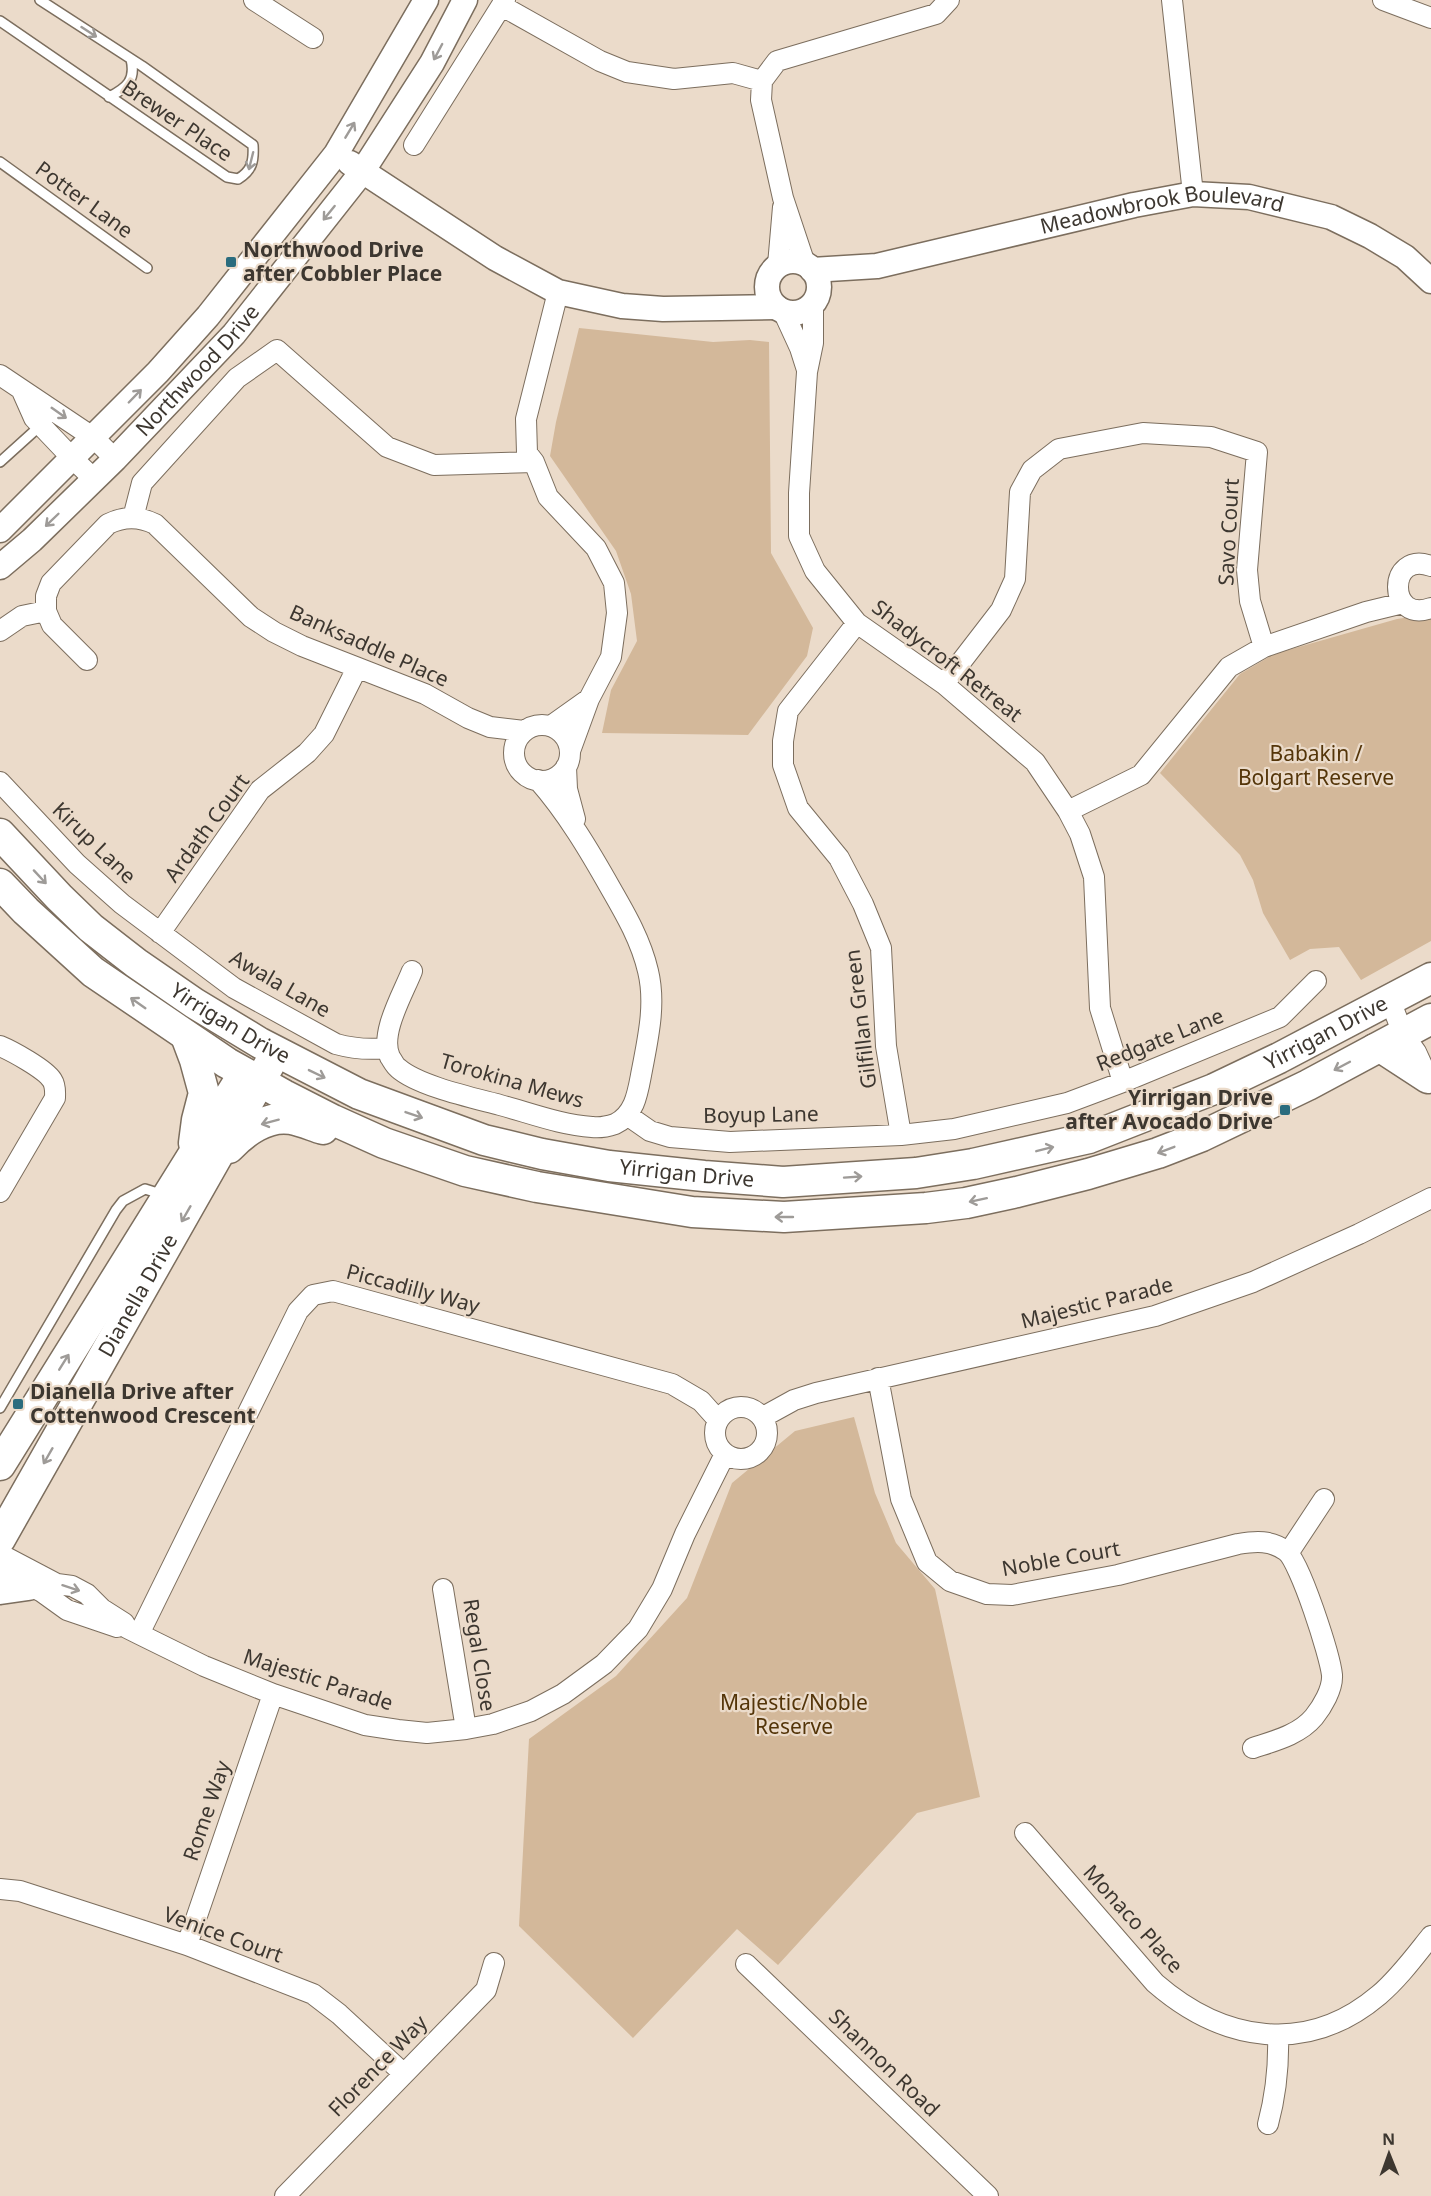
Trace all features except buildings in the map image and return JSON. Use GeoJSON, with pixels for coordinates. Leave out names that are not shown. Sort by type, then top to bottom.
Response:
{"type":"FeatureCollection","features":[{"type":"Feature","properties":{"kind":"main road","name":"Yirrigan Drive"},"geometry":{"type":"LineString","coordinates":[[0,834],[91,928],[136,963],[194,1003],[268,1048],[359,1094],[484,1140],[542,1155],[609,1166],[704,1176],[783,1182],[916,1173],[984,1162],[1089,1138],[1214,1089],[1279,1058],[1431,978]]}},
{"type":"Feature","properties":{"kind":"main road","name":"Yirrigan Drive"},"geometry":{"type":"LineString","coordinates":[[0,884],[93,972],[186,1036],[252,1077],[333,1120],[384,1143],[465,1171],[537,1186],[692,1212],[784,1218],[926,1208],[966,1203],[1088,1174],[1158,1153],[1202,1136],[1264,1107],[1417,1027]]}},
{"type":"Feature","properties":{"kind":"main road"},"geometry":{"type":"LineString","coordinates":[[186,1036],[204,1093],[197,1120],[204,1157],[267,1121],[289,1118],[424,1168],[465,1171]]}},
{"type":"Feature","properties":{"kind":"main road","name":"Dianella Drive"},"geometry":{"type":"LineString","coordinates":[[0,1539],[204,1157],[230,1098],[252,1077],[268,1048]]}},
{"type":"Feature","properties":{"kind":"main road"},"geometry":{"type":"LineString","coordinates":[[1374,1049],[1382,1048],[1430,1072]]}},
{"type":"Feature","properties":{"kind":"main road","name":"Dianella Drive"},"geometry":{"type":"LineString","coordinates":[[0,1465],[166,1196],[204,1157]]}},
{"type":"Feature","properties":{"kind":"street"},"geometry":{"type":"LineString","coordinates":[[254,0],[313,38]]}},
{"type":"Feature","properties":{"kind":"street","name":"Northwood Drive"},"geometry":{"type":"LineString","coordinates":[[0,530],[94,438],[208,316],[336,154],[426,0]]}},
{"type":"Feature","properties":{"kind":"street","name":"Northwood Drive"},"geometry":{"type":"LineString","coordinates":[[0,567],[32,540],[94,479],[234,334],[362,172],[432,63],[465,0]]}},
{"type":"Feature","properties":{"kind":"street"},"geometry":{"type":"LineString","coordinates":[[815,299],[818,281],[809,267],[783,198],[761,100],[762,81],[777,62],[936,14],[949,0]]}},
{"type":"Feature","properties":{"kind":"street"},"geometry":{"type":"LineString","coordinates":[[1172,0],[1193,194]]}},
{"type":"Feature","properties":{"kind":"street"},"geometry":{"type":"LineString","coordinates":[[1383,0],[1431,18]]}},
{"type":"Feature","properties":{"kind":"street"},"geometry":{"type":"LineString","coordinates":[[414,145],[504,3],[600,61],[627,72],[674,79],[733,72],[762,81]]}},
{"type":"Feature","properties":{"kind":"street","name":"Meadowbrook Boulevard"},"geometry":{"type":"LineString","coordinates":[[336,154],[495,258],[558,292],[622,306],[663,309],[780,309],[800,312],[815,299],[877,266]]}},
{"type":"Feature","properties":{"kind":"street","name":"Meadowbrook Boulevard"},"geometry":{"type":"LineString","coordinates":[[698,309],[732,297],[791,261],[809,267],[877,266],[1134,205],[1193,194],[1248,197],[1331,217],[1370,236],[1405,257],[1431,281]]}},
{"type":"Feature","properties":{"kind":"street"},"geometry":{"type":"LineString","coordinates":[[780,309],[768,295],[766,288],[773,271],[783,198]]}},
{"type":"Feature","properties":{"kind":"street"},"geometry":{"type":"LineString","coordinates":[[538,780],[554,778],[568,759],[590,699],[611,657],[617,613],[614,583],[596,548],[548,497],[534,462],[527,453],[526,420],[558,292]]}},
{"type":"Feature","properties":{"kind":"street","name":"Shadycroft Retreat"},"geometry":{"type":"LineString","coordinates":[[815,299],[813,343],[807,372],[799,492],[799,536],[815,571],[857,623],[944,684],[1035,762],[1068,811],[1080,834],[1094,877],[1100,1008],[1124,1082]]}},
{"type":"Feature","properties":{"kind":"street","name":"Shadycroft Retreat"},"geometry":{"type":"LineString","coordinates":[[780,309],[800,348],[807,372]]}},
{"type":"Feature","properties":{"kind":"street"},"geometry":{"type":"LineString","coordinates":[[87,660],[52,625],[46,610],[46,596],[51,583],[108,524],[118,519],[132,518],[142,483],[237,378],[277,350],[387,447],[434,465],[534,462]]}},
{"type":"Feature","properties":{"kind":"street"},"geometry":{"type":"LineString","coordinates":[[0,375],[22,391],[47,404],[94,438],[114,459]]}},
{"type":"Feature","properties":{"kind":"street"},"geometry":{"type":"LineString","coordinates":[[22,391],[34,418],[94,479]]}},
{"type":"Feature","properties":{"kind":"street","name":"Savo Court"},"geometry":{"type":"LineString","coordinates":[[944,684],[1001,610],[1015,579],[1020,492],[1032,470],[1059,449],[1143,433],[1211,437],[1257,452],[1247,570],[1250,601],[1264,647]]}},
{"type":"Feature","properties":{"kind":"street","name":"Banksaddle Place"},"geometry":{"type":"LineString","coordinates":[[132,518],[143,518],[155,524],[250,617],[302,646],[425,694],[488,732],[514,758]]}},
{"type":"Feature","properties":{"kind":"street"},"geometry":{"type":"LineString","coordinates":[[1431,566],[1416,563],[1408,566],[1402,572],[1397,587],[1403,603],[1414,610],[1431,608]]}},
{"type":"Feature","properties":{"kind":"street"},"geometry":{"type":"LineString","coordinates":[[1068,811],[1141,775],[1229,667],[1264,647],[1366,612],[1403,603]]}},
{"type":"Feature","properties":{"kind":"street"},"geometry":{"type":"LineString","coordinates":[[0,631],[22,616],[46,610]]}},
{"type":"Feature","properties":{"kind":"street","name":"Gilfillan Green"},"geometry":{"type":"LineString","coordinates":[[857,623],[788,711],[783,741],[783,765],[798,808],[839,858],[863,904],[881,948],[886,1046],[901,1135]]}},
{"type":"Feature","properties":{"kind":"street","name":"Ardath Court"},"geometry":{"type":"LineString","coordinates":[[160,933],[260,790],[307,753],[324,734],[357,668]]}},
{"type":"Feature","properties":{"kind":"street"},"geometry":{"type":"LineString","coordinates":[[551,726],[590,699]]}},
{"type":"Feature","properties":{"kind":"street","name":"Banksaddle Place"},"geometry":{"type":"LineString","coordinates":[[468,718],[490,727],[524,731]]}},
{"type":"Feature","properties":{"kind":"street"},"geometry":{"type":"LineString","coordinates":[[577,830],[567,789],[568,759],[563,734],[551,726],[539,725],[524,731],[517,740],[514,758],[523,773],[538,780],[577,830],[634,929],[648,972],[652,1002],[649,1034],[636,1102],[627,1115]]}},
{"type":"Feature","properties":{"kind":"street","name":"Kirup Lane"},"geometry":{"type":"LineString","coordinates":[[0,782],[77,864],[122,904],[160,933]]}},
{"type":"Feature","properties":{"kind":"street","name":"Awala Lane"},"geometry":{"type":"LineString","coordinates":[[160,933],[234,988],[336,1044],[367,1050],[387,1048]]}},
{"type":"Feature","properties":{"kind":"street"},"geometry":{"type":"LineString","coordinates":[[387,1048],[391,1023],[412,971]]}},
{"type":"Feature","properties":{"kind":"street","name":"Redgate Lane"},"geometry":{"type":"LineString","coordinates":[[901,1135],[954,1129],[1066,1103],[1124,1082],[1280,1017],[1316,981]]}},
{"type":"Feature","properties":{"kind":"street"},"geometry":{"type":"LineString","coordinates":[[1398,996],[1417,1027],[1430,1072]]}},
{"type":"Feature","properties":{"kind":"street"},"geometry":{"type":"LineString","coordinates":[[0,1046],[45,1073],[52,1079],[56,1089],[55,1098],[0,1192]]}},
{"type":"Feature","properties":{"kind":"street","name":"Torokina Mews"},"geometry":{"type":"LineString","coordinates":[[387,1048],[398,1068],[438,1088],[570,1124],[596,1128],[615,1124],[627,1115]]}},
{"type":"Feature","properties":{"kind":"street","name":"Boyup Lane"},"geometry":{"type":"LineString","coordinates":[[627,1115],[650,1131],[670,1137],[730,1143],[901,1135]]}},
{"type":"Feature","properties":{"kind":"street","name":"Majestic Parade"},"geometry":{"type":"LineString","coordinates":[[763,1417],[794,1400],[878,1378],[1155,1316],[1253,1282],[1359,1234],[1431,1198]]}},
{"type":"Feature","properties":{"kind":"street","name":"Piccadilly Way"},"geometry":{"type":"LineString","coordinates":[[133,1631],[298,1311],[313,1295],[333,1291],[672,1384],[701,1401],[718,1420]]}},
{"type":"Feature","properties":{"kind":"street","name":"Noble Court"},"geometry":{"type":"LineString","coordinates":[[878,1378],[901,1499],[927,1562],[950,1581],[987,1594],[1012,1595],[1118,1575],[1256,1541],[1274,1543],[1289,1552]]}},
{"type":"Feature","properties":{"kind":"street"},"geometry":{"type":"LineString","coordinates":[[740,1406],[753,1409],[763,1417],[768,1437],[762,1449],[751,1457],[745,1459],[731,1457],[725,1454],[716,1442],[715,1427],[718,1420],[727,1410],[740,1406]]}},
{"type":"Feature","properties":{"kind":"street","name":"Majestic Parade"},"geometry":{"type":"LineString","coordinates":[[0,1554],[57,1584],[72,1586],[87,1594],[102,1609],[133,1631],[204,1666],[273,1694],[365,1725],[428,1733],[466,1729],[493,1724],[531,1711],[563,1694],[604,1664],[638,1629],[662,1589],[685,1534],[725,1454]]}},
{"type":"Feature","properties":{"kind":"street"},"geometry":{"type":"LineString","coordinates":[[1253,1748],[1295,1733],[1314,1718],[1327,1696],[1332,1678],[1329,1661],[1301,1573],[1289,1552],[1324,1499]]}},
{"type":"Feature","properties":{"kind":"street","name":"Majestic Parade"},"geometry":{"type":"LineString","coordinates":[[0,1570],[14,1587],[76,1614],[123,1630],[133,1631]]}},
{"type":"Feature","properties":{"kind":"street","name":"Regal Close"},"geometry":{"type":"LineString","coordinates":[[443,1589],[466,1729]]}},
{"type":"Feature","properties":{"kind":"street","name":"Rome Way"},"geometry":{"type":"LineString","coordinates":[[187,1945],[273,1694]]}},
{"type":"Feature","properties":{"kind":"street","name":"Monaco Place"},"geometry":{"type":"LineString","coordinates":[[1025,1833],[1098,1920],[1155,1983],[1175,2000],[1202,2016],[1230,2028],[1278,2035],[1302,2033],[1326,2027],[1351,2015],[1380,1995],[1431,1936]]}},
{"type":"Feature","properties":{"kind":"street","name":"Venice Court"},"geometry":{"type":"LineString","coordinates":[[0,1889],[20,1891],[187,1945],[313,1994],[339,2014],[404,2074]]}},
{"type":"Feature","properties":{"kind":"street","name":"Florence Way"},"geometry":{"type":"LineString","coordinates":[[285,2196],[486,1990],[494,1963]]}},
{"type":"Feature","properties":{"kind":"street","name":"Shannon Road"},"geometry":{"type":"LineString","coordinates":[[746,1964],[988,2196]]}},
{"type":"Feature","properties":{"kind":"street"},"geometry":{"type":"LineString","coordinates":[[1269,2124],[1279,2067],[1278,2035]]}},
{"type":"Feature","properties":{"kind":"lane","name":"Brewer Place"},"geometry":{"type":"LineString","coordinates":[[0,21],[227,177],[238,179],[246,174],[252,166],[253,145],[131,59],[40,0]]}},
{"type":"Feature","properties":{"kind":"lane"},"geometry":{"type":"LineString","coordinates":[[110,97],[129,85],[132,78],[131,59]]}},
{"type":"Feature","properties":{"kind":"lane","name":"Potter Lane"},"geometry":{"type":"LineString","coordinates":[[0,162],[147,268]]}},
{"type":"Feature","properties":{"kind":"lane"},"geometry":{"type":"LineString","coordinates":[[0,462],[41,425]]}},
{"type":"Feature","properties":{"kind":"lane"},"geometry":{"type":"LineString","coordinates":[[0,1408],[123,1201],[145,1190],[166,1196]]}},
{"type":"Feature","properties":{"kind":"green space"},"geometry":{"type":"Polygon","coordinates":[[[579,328],[713,342],[750,340],[769,342],[771,553],[813,628],[807,656],[748,735],[602,733],[611,690],[637,641],[631,594],[616,551],[550,456],[579,328]]]}},
{"type":"Feature","properties":{"kind":"green space","name":"Babakin / Bolgart Reserve"},"geometry":{"type":"Polygon","coordinates":[[[1417,616],[1431,618],[1431,941],[1361,980],[1339,947],[1310,949],[1290,960],[1263,913],[1253,880],[1240,855],[1160,773],[1240,674],[1274,654],[1397,619],[1417,616]]]}},
{"type":"Feature","properties":{"kind":"green space","name":"Majestic/Noble Reserve"},"geometry":{"type":"Polygon","coordinates":[[[854,1417],[875,1493],[896,1543],[935,1589],[980,1797],[917,1813],[778,1965],[737,1929],[633,2038],[519,1926],[529,1739],[616,1676],[687,1598],[732,1483],[795,1431],[854,1417]]]}},
{"type":"Feature","properties":{"kind":"place","name":"Northwood Drive after Cobbler Place"},"geometry":{"type":"Point","coordinates":[231,262]}},
{"type":"Feature","properties":{"kind":"place","name":"Yirrigan Drive after Avocado Drive"},"geometry":{"type":"Point","coordinates":[1285,1110]}},
{"type":"Feature","properties":{"kind":"place","name":"Dianella Drive after Cottenwood Crescent"},"geometry":{"type":"Point","coordinates":[18,1404]}}]}
